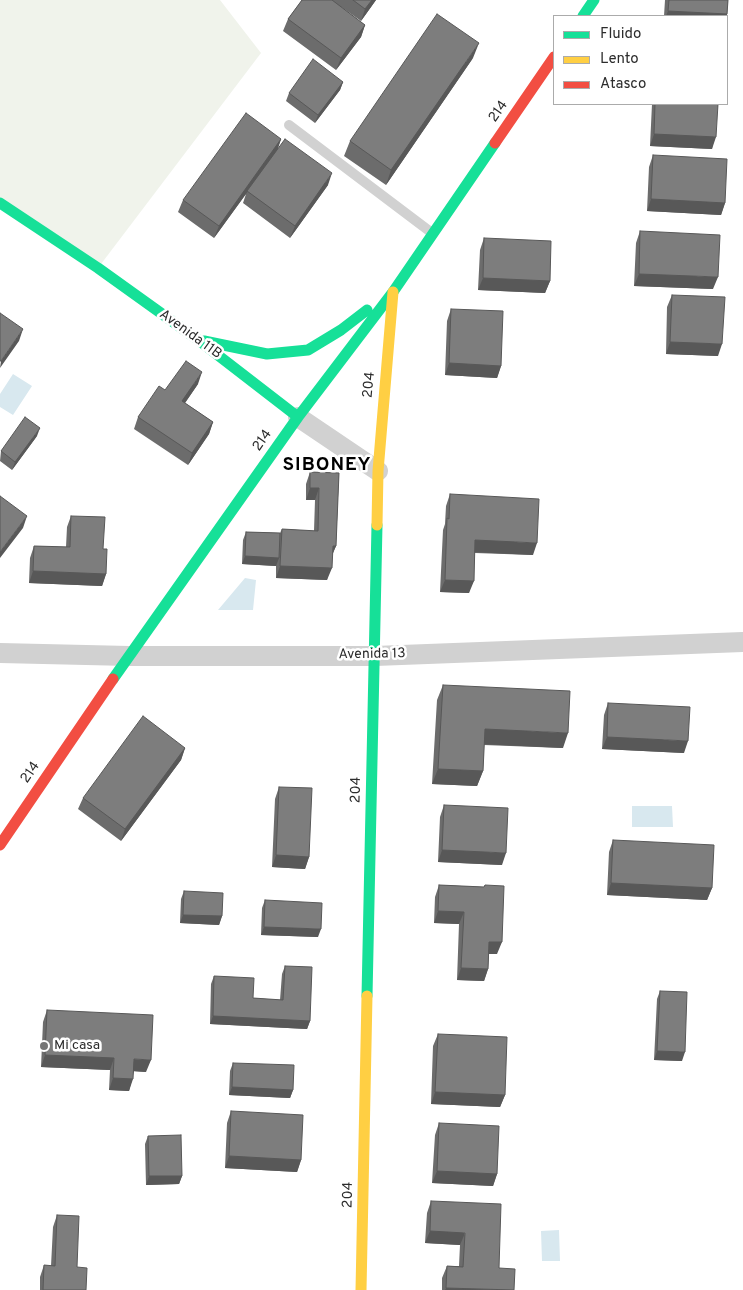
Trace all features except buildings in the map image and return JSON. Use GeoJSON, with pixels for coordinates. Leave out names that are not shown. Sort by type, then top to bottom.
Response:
{"type":"FeatureCollection","features":[{"type":"Feature","properties":{"kind":"street"},"geometry":{"type":"LineString","coordinates":[[584,15],[594,0]]}},
{"type":"Feature","properties":{"kind":"street","name":"214"},"geometry":{"type":"LineString","coordinates":[[0,845],[129,656],[298,417],[393,292],[553,59]]}},
{"type":"Feature","properties":{"kind":"street","name":"Avenida 11B"},"geometry":{"type":"LineString","coordinates":[[0,203],[98,268],[197,339],[298,417],[378,471]]}},
{"type":"Feature","properties":{"kind":"street"},"geometry":{"type":"LineString","coordinates":[[197,339],[267,354],[308,350],[341,330],[393,292]]}},
{"type":"Feature","properties":{"kind":"street","name":"204"},"geometry":{"type":"LineString","coordinates":[[361,1290],[378,471],[393,292]]}},
{"type":"Feature","properties":{"kind":"street","name":"Avenida 13"},"geometry":{"type":"LineString","coordinates":[[0,653],[129,656],[375,656],[743,642]]}},
{"type":"Feature","properties":{"kind":"lane"},"geometry":{"type":"LineString","coordinates":[[289,124],[432,234]]}},
{"type":"Feature","properties":{"kind":"shaded area"},"geometry":{"type":"Polygon","coordinates":[[[0,0],[220,0],[261,53],[98,268],[0,200],[0,0]]]}},
{"type":"Feature","properties":{"kind":"shaded area"},"geometry":{"type":"Polygon","coordinates":[[[13,374],[32,386],[13,415],[0,407],[0,394],[13,374]]]}},
{"type":"Feature","properties":{"kind":"shaded area"},"geometry":{"type":"Polygon","coordinates":[[[245,578],[256,580],[253,610],[218,610],[245,578]]]}},
{"type":"Feature","properties":{"kind":"shaded area"},"geometry":{"type":"Polygon","coordinates":[[[632,806],[672,806],[673,827],[632,827],[632,806]]]}},
{"type":"Feature","properties":{"kind":"shaded area"},"geometry":{"type":"Polygon","coordinates":[[[559,1230],[560,1261],[542,1261],[541,1231],[559,1230]]]}},
{"type":"Feature","properties":{"kind":"traffic: fast"},"geometry":{"type":"LineString","coordinates":[[584,15],[594,0]]}},
{"type":"Feature","properties":{"kind":"traffic: fast"},"geometry":{"type":"LineString","coordinates":[[113,679],[298,417],[393,292],[495,143]]}},
{"type":"Feature","properties":{"kind":"traffic: fast"},"geometry":{"type":"LineString","coordinates":[[0,203],[98,268],[197,339],[298,417]]}},
{"type":"Feature","properties":{"kind":"traffic: fast"},"geometry":{"type":"LineString","coordinates":[[204,341],[267,354],[308,350],[341,330],[367,310]]}},
{"type":"Feature","properties":{"kind":"traffic: fast"},"geometry":{"type":"LineString","coordinates":[[367,996],[377,525]]}},
{"type":"Feature","properties":{"kind":"traffic: slow"},"geometry":{"type":"LineString","coordinates":[[377,525],[378,471],[393,292]]}},
{"type":"Feature","properties":{"kind":"traffic: slow"},"geometry":{"type":"LineString","coordinates":[[361,1290],[367,996]]}},
{"type":"Feature","properties":{"kind":"traffic: jam"},"geometry":{"type":"LineString","coordinates":[[495,143],[553,58]]}},
{"type":"Feature","properties":{"kind":"traffic: jam"},"geometry":{"type":"LineString","coordinates":[[0,845],[113,679]]}},
{"type":"Feature","properties":{"kind":"place","name":"Mi casa"},"geometry":{"type":"Point","coordinates":[44,1046]}},
{"type":"Feature","properties":{"kind":"district","name":"SIBONEY"},"geometry":{"type":"Point","coordinates":[327,466]}}]}
